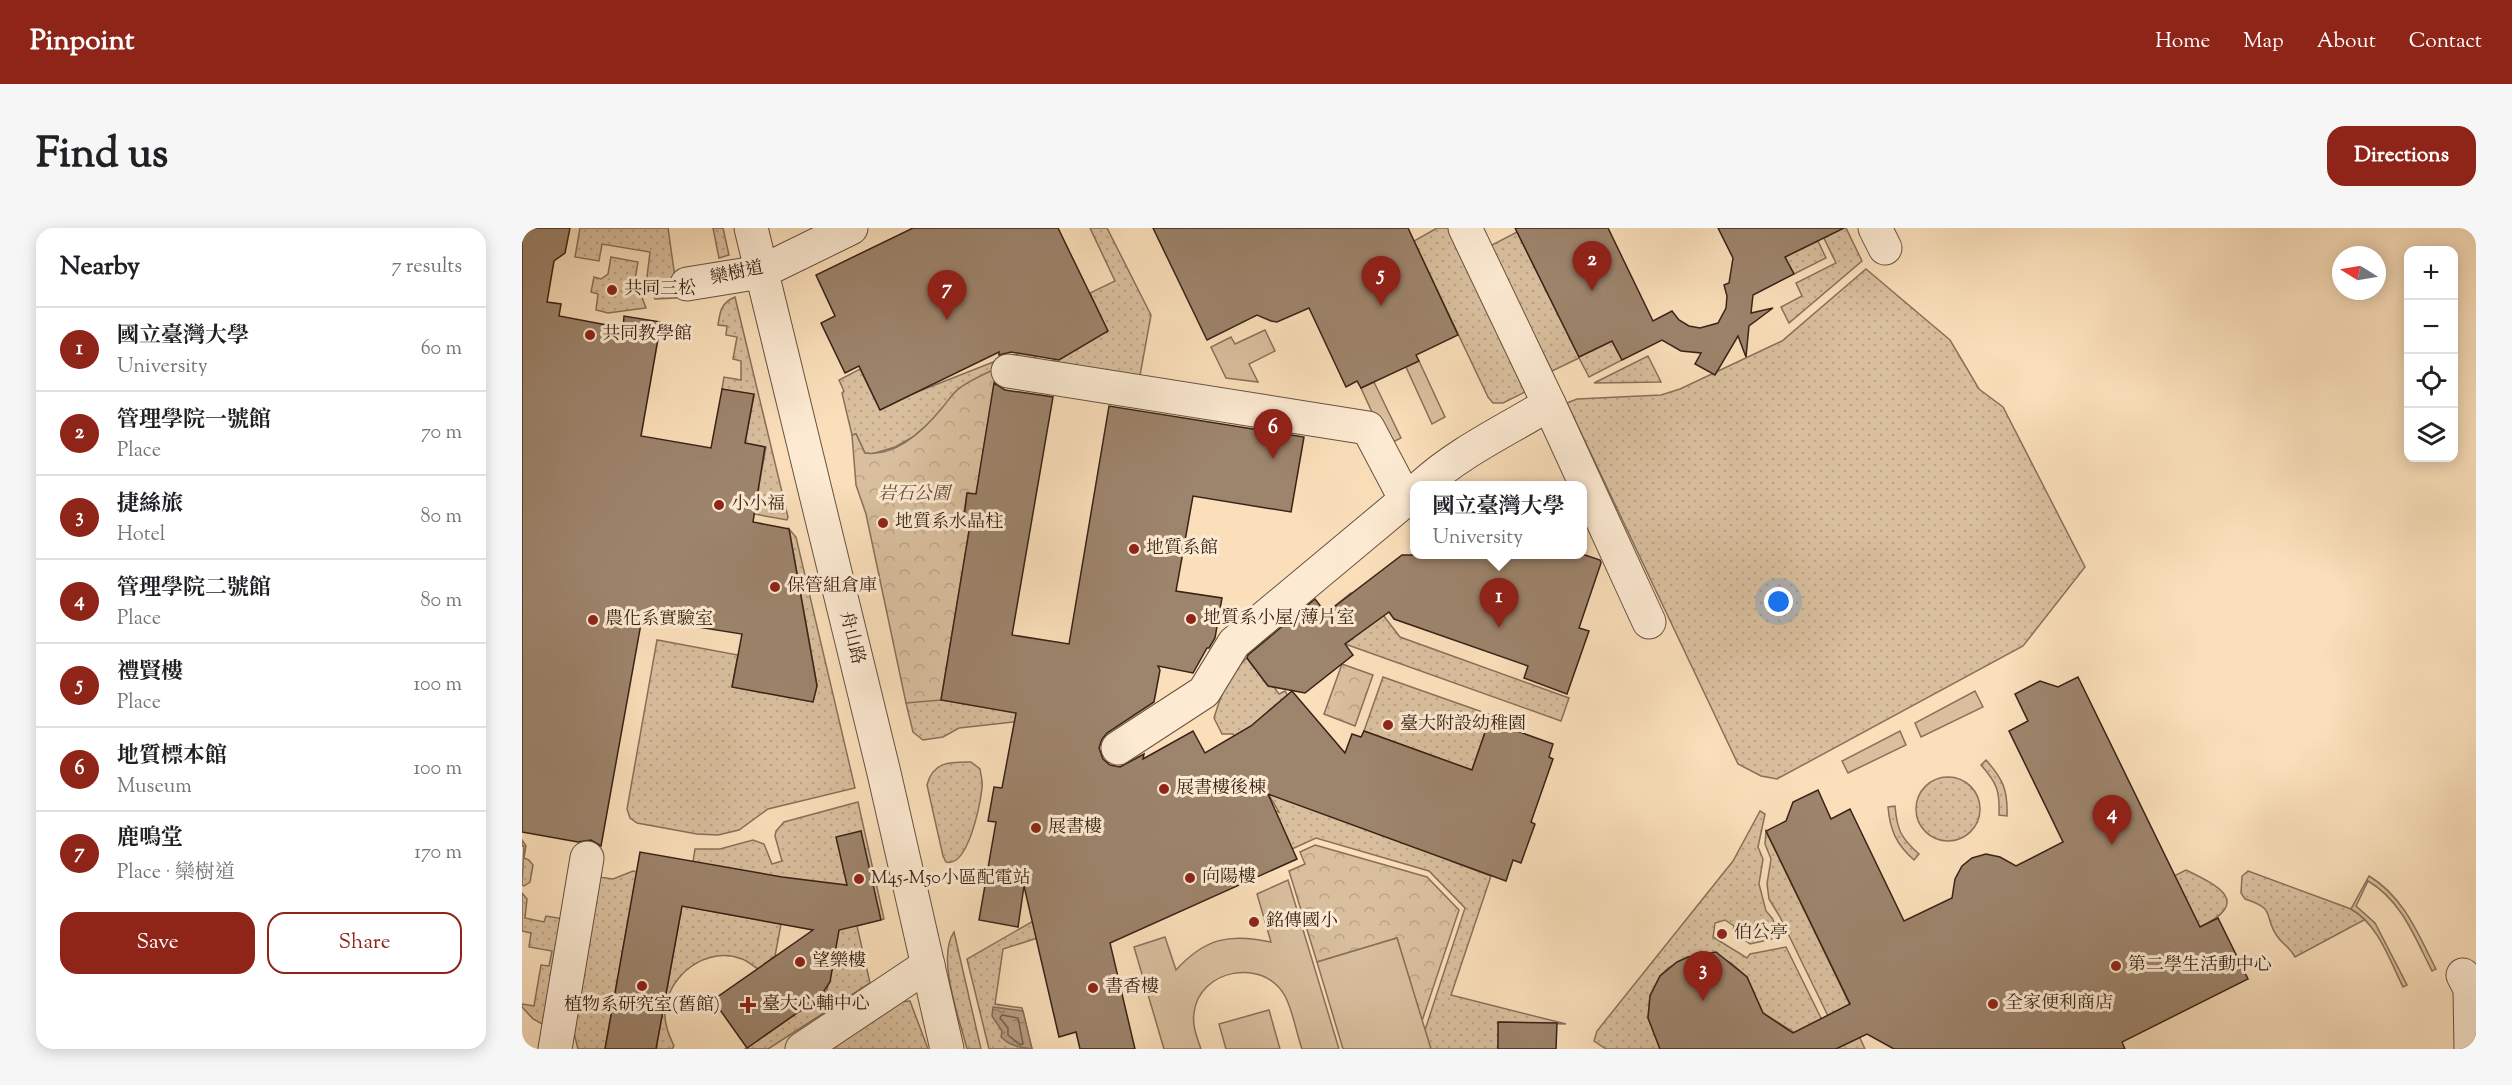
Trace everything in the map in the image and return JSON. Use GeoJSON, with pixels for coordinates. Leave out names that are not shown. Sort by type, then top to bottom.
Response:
{"type":"FeatureCollection","features":[{"type":"Feature","properties":{"kind":"street","name":"舟山路"},"geometry":{"type":"LineString","coordinates":[[751,228],[884,773],[946,1049]]}},
{"type":"Feature","properties":{"kind":"street","name":"欒樹道"},"geometry":{"type":"LineString","coordinates":[[687,284],[761,272],[850,228]]}},
{"type":"Feature","properties":{"kind":"street"},"geometry":{"type":"LineString","coordinates":[[1465,228],[1584,481]]}},
{"type":"Feature","properties":{"kind":"street"},"geometry":{"type":"LineString","coordinates":[[1008,371],[1368,428],[1410,486]]}},
{"type":"Feature","properties":{"kind":"street"},"geometry":{"type":"LineString","coordinates":[[1426,481],[1436,472],[1549,404]]}},
{"type":"Feature","properties":{"kind":"street"},"geometry":{"type":"LineString","coordinates":[[1587,487],[1649,622]]}},
{"type":"Feature","properties":{"kind":"street"},"geometry":{"type":"LineString","coordinates":[[1118,748],[1204,692],[1234,643],[1410,495]]}},
{"type":"Feature","properties":{"kind":"street"},"geometry":{"type":"LineString","coordinates":[[555,1049],[587,858]]}},
{"type":"Feature","properties":{"kind":"street"},"geometry":{"type":"LineString","coordinates":[[802,1049],[928,965]]}},
{"type":"Feature","properties":{"kind":"street"},"geometry":{"type":"LineString","coordinates":[[2463,975],[2470,989],[2471,1049]]}},
{"type":"Feature","properties":{"kind":"green space"},"geometry":{"type":"Polygon","coordinates":[[[580,228],[668,228],[676,298],[655,299],[647,277],[650,252],[602,244],[599,261],[575,257],[580,228]]]}},
{"type":"Feature","properties":{"kind":"green space"},"geometry":{"type":"Polygon","coordinates":[[[713,228],[723,228],[729,255],[719,258],[713,228]]]}},
{"type":"Feature","properties":{"kind":"green space"},"geometry":{"type":"Polygon","coordinates":[[[1090,228],[1107,228],[1151,315],[1139,381],[1044,366],[1107,331],[1090,293],[1115,281],[1090,228]]]}},
{"type":"Feature","properties":{"kind":"green space"},"geometry":{"type":"Polygon","coordinates":[[[1437,228],[1451,228],[1527,391],[1503,403],[1493,403],[1488,397],[1414,241],[1437,228]]]}},
{"type":"Feature","properties":{"kind":"green space"},"geometry":{"type":"Polygon","coordinates":[[[1819,228],[1846,228],[1862,261],[1789,323],[1781,307],[1802,296],[1796,283],[1836,263],[1819,228]]]}},
{"type":"Feature","properties":{"kind":"green space"},"geometry":{"type":"Polygon","coordinates":[[[1517,232],[1579,357],[1612,341],[1622,360],[1589,377],[1579,358],[1552,371],[1490,246],[1517,232]]]}},
{"type":"Feature","properties":{"kind":"green space"},"geometry":{"type":"Polygon","coordinates":[[[1818,241],[1826,258],[1794,274],[1785,257],[1818,241]]]}},
{"type":"Feature","properties":{"kind":"green space"},"geometry":{"type":"Polygon","coordinates":[[[611,257],[638,262],[635,279],[646,308],[608,313],[596,310],[598,294],[591,292],[594,277],[601,279],[608,274],[611,257]]]}},
{"type":"Feature","properties":{"kind":"green space"},"geometry":{"type":"Polygon","coordinates":[[[1866,269],[1950,340],[1979,389],[2003,407],[2085,567],[2023,646],[1777,779],[1761,776],[1738,764],[1567,403],[1577,399],[1661,395],[1680,389],[1782,341],[1866,269]]]}},
{"type":"Feature","properties":{"kind":"green space"},"geometry":{"type":"Polygon","coordinates":[[[735,297],[787,520],[749,513],[757,496],[766,447],[745,443],[754,395],[722,389],[724,377],[741,380],[741,361],[733,359],[737,337],[726,335],[727,326],[718,325],[722,308],[735,297]]]}},
{"type":"Feature","properties":{"kind":"green space"},"geometry":{"type":"Polygon","coordinates":[[[1265,330],[1275,351],[1249,364],[1258,382],[1226,378],[1211,347],[1231,337],[1235,344],[1265,330]]]}},
{"type":"Feature","properties":{"kind":"green space"},"geometry":{"type":"Polygon","coordinates":[[[1031,348],[1040,366],[1016,362],[929,423],[913,437],[895,447],[872,454],[865,453],[856,434],[852,435],[842,393],[844,391],[839,380],[860,369],[880,410],[912,394],[1031,348]]]}},
{"type":"Feature","properties":{"kind":"green space"},"geometry":{"type":"Polygon","coordinates":[[[1648,356],[1661,382],[1594,383],[1648,356]]]}},
{"type":"Feature","properties":{"kind":"green space"},"geometry":{"type":"Polygon","coordinates":[[[1419,361],[1445,417],[1432,424],[1406,367],[1419,361]]]}},
{"type":"Feature","properties":{"kind":"green space","name":"岩石公園"},"geometry":{"type":"Polygon","coordinates":[[[1007,363],[995,380],[976,494],[967,493],[963,518],[971,519],[941,700],[906,703],[866,514],[856,485],[852,435],[856,434],[865,453],[888,451],[899,446],[927,425],[958,389],[1007,363]]]}},
{"type":"Feature","properties":{"kind":"green space"},"geometry":{"type":"Polygon","coordinates":[[[1374,382],[1401,438],[1387,445],[1361,388],[1374,382]]]}},
{"type":"Feature","properties":{"kind":"green space"},"geometry":{"type":"Polygon","coordinates":[[[971,519],[941,700],[1024,714],[1023,721],[959,728],[943,737],[923,740],[913,732],[906,703],[971,519]]]}},
{"type":"Feature","properties":{"kind":"green space"},"geometry":{"type":"Polygon","coordinates":[[[789,529],[796,537],[855,788],[768,809],[739,830],[718,835],[697,834],[637,823],[630,818],[627,809],[657,640],[738,655],[732,687],[813,702],[817,685],[789,529]]]}},
{"type":"Feature","properties":{"kind":"green space"},"geometry":{"type":"Polygon","coordinates":[[[1363,589],[1400,637],[1569,698],[1561,721],[1345,644],[1352,639],[1330,610],[1351,593],[1354,596],[1363,589]]]}},
{"type":"Feature","properties":{"kind":"green space"},"geometry":{"type":"Polygon","coordinates":[[[1247,658],[1254,668],[1258,665],[1279,694],[1285,691],[1298,714],[1275,706],[1457,843],[1451,861],[1491,876],[1451,995],[1566,1024],[1499,1022],[1498,1049],[1431,1049],[1425,1030],[1465,908],[1429,871],[1316,838],[1292,849],[1275,811],[1279,812],[1233,734],[1222,734],[1214,718],[1226,685],[1247,658]]]}},
{"type":"Feature","properties":{"kind":"green space"},"geometry":{"type":"Polygon","coordinates":[[[1342,664],[1373,675],[1355,726],[1324,714],[1342,664]]]}},
{"type":"Feature","properties":{"kind":"green space"},"geometry":{"type":"Polygon","coordinates":[[[1383,677],[1491,715],[1472,770],[1364,731],[1383,677]]]}},
{"type":"Feature","properties":{"kind":"green space"},"geometry":{"type":"Polygon","coordinates":[[[1975,691],[1983,707],[1921,737],[1915,723],[1975,691]]]}},
{"type":"Feature","properties":{"kind":"green space"},"geometry":{"type":"Polygon","coordinates":[[[1900,731],[1906,745],[1848,773],[1842,761],[1900,731]]]}},
{"type":"Feature","properties":{"kind":"green space"},"geometry":{"type":"Polygon","coordinates":[[[1986,760],[2003,785],[2007,799],[2007,816],[1999,815],[1996,788],[1991,777],[1981,765],[1986,760]]]}},
{"type":"Feature","properties":{"kind":"green space"},"geometry":{"type":"Polygon","coordinates":[[[971,762],[980,769],[982,781],[976,820],[967,846],[961,855],[954,861],[946,862],[927,785],[933,771],[943,764],[971,762]]]}},
{"type":"Feature","properties":{"kind":"green space"},"geometry":{"type":"Polygon","coordinates":[[[1948,777],[1960,779],[1971,786],[1978,797],[1980,809],[1978,821],[1971,832],[1960,839],[1948,841],[1936,839],[1925,832],[1918,821],[1916,809],[1918,797],[1925,786],[1936,779],[1948,777]]]}},
{"type":"Feature","properties":{"kind":"green space"},"geometry":{"type":"Polygon","coordinates":[[[858,802],[884,919],[857,926],[870,983],[768,1049],[745,1049],[827,990],[846,893],[693,862],[695,849],[720,849],[753,840],[764,844],[772,864],[782,861],[775,836],[776,831],[784,822],[858,802]]]}},
{"type":"Feature","properties":{"kind":"green space"},"geometry":{"type":"Polygon","coordinates":[[[1895,806],[1901,833],[1919,854],[1914,860],[1898,842],[1892,830],[1888,807],[1895,806]]]}},
{"type":"Feature","properties":{"kind":"green space"},"geometry":{"type":"Polygon","coordinates":[[[1760,811],[1765,814],[1758,847],[1763,859],[1759,884],[1766,911],[1781,937],[1750,944],[1733,931],[1734,926],[1725,920],[1715,923],[1713,937],[1747,958],[1750,954],[1786,947],[1822,1020],[1811,1043],[1763,1013],[1747,977],[1731,963],[1721,958],[1688,957],[1668,968],[1660,976],[1650,995],[1648,1018],[1660,1049],[1606,1049],[1594,1041],[1597,1031],[1733,861],[1760,811]]]}},
{"type":"Feature","properties":{"kind":"green space"},"geometry":{"type":"Polygon","coordinates":[[[1766,831],[1850,1005],[1854,1025],[1865,1049],[1840,1049],[1828,1016],[1769,899],[1767,884],[1771,859],[1765,844],[1766,831]]]}},
{"type":"Feature","properties":{"kind":"green space"},"geometry":{"type":"Polygon","coordinates":[[[522,840],[526,846],[524,858],[533,865],[530,882],[524,886],[522,885],[524,846],[522,846],[522,840]]]}},
{"type":"Feature","properties":{"kind":"green space"},"geometry":{"type":"Polygon","coordinates":[[[1315,845],[1427,877],[1459,910],[1422,1021],[1397,938],[1317,962],[1289,871],[1305,864],[1300,852],[1315,845]]]}},
{"type":"Feature","properties":{"kind":"green space"},"geometry":{"type":"Polygon","coordinates":[[[2186,870],[2219,888],[2227,902],[2224,910],[2216,918],[2200,927],[2156,885],[2186,870]]]}},
{"type":"Feature","properties":{"kind":"green space"},"geometry":{"type":"Polygon","coordinates":[[[633,871],[637,872],[605,1049],[578,1049],[571,1021],[599,877],[613,879],[633,871]]]}},
{"type":"Feature","properties":{"kind":"green space"},"geometry":{"type":"Polygon","coordinates":[[[2248,871],[2351,909],[2366,919],[2295,957],[2277,936],[2262,906],[2245,899],[2241,893],[2242,876],[2248,871]]]}},
{"type":"Feature","properties":{"kind":"green space"},"geometry":{"type":"Polygon","coordinates":[[[2369,876],[2392,894],[2401,905],[2436,969],[2432,971],[2399,910],[2380,889],[2368,881],[2356,906],[2375,923],[2407,985],[2403,987],[2376,933],[2351,909],[2369,876]]]}},
{"type":"Feature","properties":{"kind":"green space"},"geometry":{"type":"Polygon","coordinates":[[[1288,880],[1339,1049],[1302,1049],[1290,1008],[1285,996],[1275,984],[1263,976],[1234,973],[1219,978],[1207,986],[1198,998],[1194,1022],[1201,1049],[1164,1049],[1134,947],[1165,937],[1176,970],[1197,951],[1219,941],[1243,938],[1271,942],[1257,894],[1288,880]]]}},
{"type":"Feature","properties":{"kind":"green space"},"geometry":{"type":"Polygon","coordinates":[[[522,893],[527,899],[525,918],[544,922],[546,916],[564,919],[546,1026],[533,1019],[522,1007],[522,1004],[534,1006],[541,965],[549,966],[552,951],[529,947],[531,933],[522,931],[522,893]]]}},
{"type":"Feature","properties":{"kind":"green space"},"geometry":{"type":"Polygon","coordinates":[[[682,906],[781,924],[775,956],[758,969],[742,959],[716,956],[703,960],[681,975],[673,986],[665,1011],[666,1025],[674,1046],[672,1049],[656,1049],[682,906]]]}},
{"type":"Feature","properties":{"kind":"green space"},"geometry":{"type":"Polygon","coordinates":[[[1042,916],[1050,934],[1003,949],[995,1004],[1022,1008],[1032,1049],[989,1049],[967,959],[1042,916]]]}},
{"type":"Feature","properties":{"kind":"green space"},"geometry":{"type":"Polygon","coordinates":[[[954,932],[981,1049],[967,1049],[951,989],[947,957],[949,943],[954,932]]]}},
{"type":"Feature","properties":{"kind":"green space"},"geometry":{"type":"Polygon","coordinates":[[[1397,938],[1431,1049],[1343,1049],[1317,962],[1397,938]]]}},
{"type":"Feature","properties":{"kind":"green space"},"geometry":{"type":"Polygon","coordinates":[[[910,1001],[928,1049],[824,1049],[899,1002],[910,1001]]]}},
{"type":"Feature","properties":{"kind":"green space"},"geometry":{"type":"Polygon","coordinates":[[[1269,1010],[1280,1049],[1226,1049],[1219,1024],[1269,1010]]]}},
{"type":"Feature","properties":{"kind":"water"},"geometry":{"type":"Polygon","coordinates":[[[993,1007],[1023,1011],[1032,1049],[1011,1044],[1001,1037],[1002,1031],[992,1016],[993,1007]]]}},
{"type":"Feature","properties":{"kind":"building"},"geometry":{"type":"Polygon","coordinates":[[[522,228],[570,228],[565,253],[554,261],[547,302],[561,304],[559,316],[623,328],[624,316],[661,322],[641,436],[711,448],[722,389],[754,394],[745,443],[765,447],[753,522],[789,529],[817,686],[813,702],[732,687],[742,634],[642,618],[601,846],[591,840],[578,842],[522,832],[522,228]]]}},
{"type":"Feature","properties":{"kind":"building"},"geometry":{"type":"Polygon","coordinates":[[[913,228],[1058,228],[1108,331],[1059,360],[1011,352],[999,355],[999,352],[880,410],[859,366],[845,373],[821,323],[835,316],[816,275],[913,228]]]}},
{"type":"Feature","properties":{"kind":"building"},"geometry":{"type":"Polygon","coordinates":[[[1153,228],[1408,228],[1458,335],[1416,355],[1419,361],[1361,388],[1357,381],[1346,387],[1309,308],[1277,322],[1257,315],[1207,340],[1153,228]]]}},
{"type":"Feature","properties":{"kind":"building"},"geometry":{"type":"Polygon","coordinates":[[[1515,228],[1608,228],[1653,321],[1672,311],[1679,320],[1689,326],[1700,328],[1718,323],[1726,308],[1727,296],[1724,285],[1729,283],[1733,258],[1718,228],[1844,228],[1785,257],[1794,274],[1753,295],[1751,313],[1773,308],[1749,326],[1746,357],[1738,336],[1715,375],[1695,364],[1701,353],[1681,351],[1662,340],[1622,360],[1612,341],[1579,357],[1515,228]]]}},
{"type":"Feature","properties":{"kind":"building"},"geometry":{"type":"Polygon","coordinates":[[[994,383],[1005,390],[1053,397],[1012,635],[1069,644],[1109,406],[1304,437],[1291,512],[1193,496],[1176,591],[1222,598],[1215,638],[1193,673],[1158,666],[1160,670],[1154,702],[1107,733],[1099,748],[1103,759],[1110,765],[1120,767],[1144,754],[1143,759],[1193,731],[1205,753],[1251,726],[1292,691],[1345,753],[1352,734],[1361,737],[1364,731],[1472,770],[1489,721],[1553,744],[1549,757],[1553,759],[1531,822],[1535,824],[1521,863],[1513,860],[1506,881],[1268,794],[1297,859],[1110,943],[1135,1049],[1080,1049],[1076,1032],[1059,1037],[1024,886],[1018,927],[979,920],[996,822],[988,821],[994,787],[1002,788],[1016,713],[941,700],[971,519],[964,518],[967,493],[976,494],[994,383]]]}},
{"type":"Feature","properties":{"kind":"building"},"geometry":{"type":"Polygon","coordinates":[[[1402,555],[1410,555],[1410,559],[1587,559],[1587,556],[1600,560],[1601,563],[1579,628],[1589,631],[1567,694],[1524,678],[1528,666],[1394,619],[1389,612],[1345,644],[1353,655],[1305,693],[1268,686],[1247,658],[1248,655],[1315,599],[1326,613],[1402,555]]]}},
{"type":"Feature","properties":{"kind":"building"},"geometry":{"type":"Polygon","coordinates":[[[2078,677],[2200,927],[2218,918],[2248,979],[2122,1042],[2125,1049],[1894,1049],[1867,1034],[1836,1049],[1660,1049],[1648,1018],[1650,996],[1660,976],[1677,962],[1688,957],[1716,952],[1747,977],[1763,1013],[1793,1033],[1850,1004],[1766,831],[1786,821],[1793,802],[1818,790],[1831,819],[1850,809],[1904,921],[1952,898],[1955,879],[1962,866],[1972,858],[1986,854],[2000,857],[2016,866],[2063,842],[2009,731],[2028,721],[2015,694],[2040,681],[2058,687],[2078,677]]]}},
{"type":"Feature","properties":{"kind":"building"},"geometry":{"type":"Polygon","coordinates":[[[861,831],[881,920],[839,930],[830,982],[820,997],[747,1048],[713,1000],[813,930],[682,906],[656,1049],[605,1049],[640,852],[782,877],[847,885],[836,837],[861,831]]]}},
{"type":"Feature","properties":{"kind":"building"},"geometry":{"type":"Polygon","coordinates":[[[1498,1022],[1557,1023],[1556,1049],[1498,1049],[1498,1022]]]}},
{"type":"Feature","properties":{"kind":"place","name":"共同三松"},"geometry":{"type":"Point","coordinates":[612,290]}},
{"type":"Feature","properties":{"kind":"place","name":"管理學院一號館"},"geometry":{"type":"Point","coordinates":[1592,291]}},
{"type":"Feature","properties":{"kind":"place","name":"禮賢樓"},"geometry":{"type":"Point","coordinates":[1381,306]}},
{"type":"Feature","properties":{"kind":"place","name":"鹿鳴堂"},"geometry":{"type":"Point","coordinates":[947,320]}},
{"type":"Feature","properties":{"kind":"place","name":"共同教學館"},"geometry":{"type":"Point","coordinates":[590,335]}},
{"type":"Feature","properties":{"kind":"place","name":"地質標本館"},"geometry":{"type":"Point","coordinates":[1273,459]}},
{"type":"Feature","properties":{"kind":"place","name":"小小福"},"geometry":{"type":"Point","coordinates":[719,505]}},
{"type":"Feature","properties":{"kind":"place","name":"地質系水晶柱"},"geometry":{"type":"Point","coordinates":[883,523]}},
{"type":"Feature","properties":{"kind":"place","name":"地質系館"},"geometry":{"type":"Point","coordinates":[1134,549]}},
{"type":"Feature","properties":{"kind":"place","name":"保管組倉庫"},"geometry":{"type":"Point","coordinates":[775,587]}},
{"type":"Feature","properties":{"kind":"place","name":"地質系小屋/薄片室"},"geometry":{"type":"Point","coordinates":[1191,619]}},
{"type":"Feature","properties":{"kind":"place","name":"農化系實驗室"},"geometry":{"type":"Point","coordinates":[593,620]}},
{"type":"Feature","properties":{"kind":"place","name":"國立臺灣大學"},"geometry":{"type":"Point","coordinates":[1499,628]}},
{"type":"Feature","properties":{"kind":"place","name":"臺大附設幼稚園"},"geometry":{"type":"Point","coordinates":[1388,725]}},
{"type":"Feature","properties":{"kind":"place","name":"展書樓後棟"},"geometry":{"type":"Point","coordinates":[1164,789]}},
{"type":"Feature","properties":{"kind":"place","name":"展書樓"},"geometry":{"type":"Point","coordinates":[1036,828]}},
{"type":"Feature","properties":{"kind":"place","name":"管理學院二號館"},"geometry":{"type":"Point","coordinates":[2112,845]}},
{"type":"Feature","properties":{"kind":"place","name":"向陽樓"},"geometry":{"type":"Point","coordinates":[1190,878]}},
{"type":"Feature","properties":{"kind":"place","name":"M45-M50小區配電站"},"geometry":{"type":"Point","coordinates":[859,879]}},
{"type":"Feature","properties":{"kind":"place","name":"銘傳國小"},"geometry":{"type":"Point","coordinates":[1254,922]}},
{"type":"Feature","properties":{"kind":"place","name":"伯公亭"},"geometry":{"type":"Point","coordinates":[1722,934]}},
{"type":"Feature","properties":{"kind":"place","name":"望樂樓"},"geometry":{"type":"Point","coordinates":[800,962]}},
{"type":"Feature","properties":{"kind":"place","name":"第二學生活動中心"},"geometry":{"type":"Point","coordinates":[2116,966]}},
{"type":"Feature","properties":{"kind":"place","name":"植物系研究室(舊館)"},"geometry":{"type":"Point","coordinates":[642,986]}},
{"type":"Feature","properties":{"kind":"place","name":"書香樓"},"geometry":{"type":"Point","coordinates":[1093,988]}},
{"type":"Feature","properties":{"kind":"place","name":"捷絲旅"},"geometry":{"type":"Point","coordinates":[1703,1001]}},
{"type":"Feature","properties":{"kind":"place","name":"全家便利商店"},"geometry":{"type":"Point","coordinates":[1993,1004]}},
{"type":"Feature","properties":{"kind":"place","name":"臺大心輔中心"},"geometry":{"type":"Point","coordinates":[748,1005]}}]}
